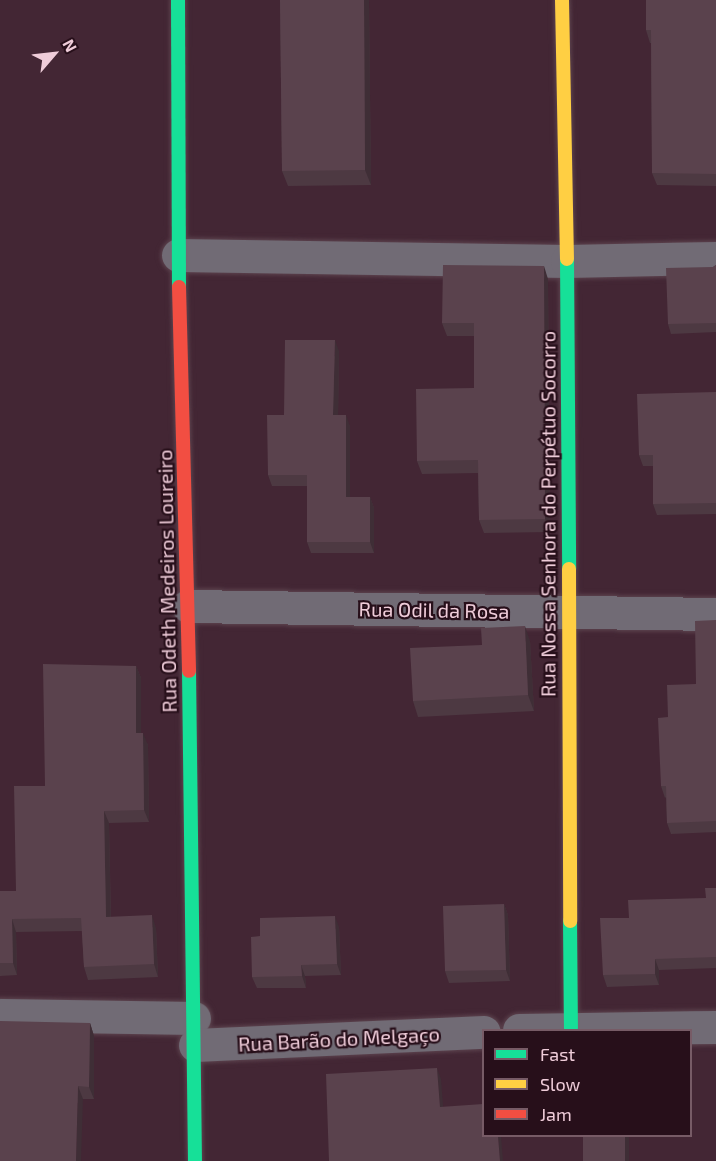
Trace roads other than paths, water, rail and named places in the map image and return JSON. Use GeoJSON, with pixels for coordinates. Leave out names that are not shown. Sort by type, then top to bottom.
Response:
{"type":"FeatureCollection","features":[{"type":"Feature","properties":{"kind":"street","name":"Rua Odeth Medeiros Loureiro"},"geometry":{"type":"LineString","coordinates":[[178,0],[178,255],[188,606],[195,1161]]}},
{"type":"Feature","properties":{"kind":"street","name":"Rua Nossa Senhora do Perpétuo Socorro"},"geometry":{"type":"LineString","coordinates":[[561,0],[567,261],[570,1028]]}},
{"type":"Feature","properties":{"kind":"street"},"geometry":{"type":"LineString","coordinates":[[178,255],[567,261],[716,258]]}},
{"type":"Feature","properties":{"kind":"street","name":"Rua Odil da Rosa"},"geometry":{"type":"LineString","coordinates":[[188,606],[716,614]]}},
{"type":"Feature","properties":{"kind":"street","name":"Rua Barão do Melgaço"},"geometry":{"type":"LineString","coordinates":[[0,1015],[194,1031],[482,1032]]}},
{"type":"Feature","properties":{"kind":"street"},"geometry":{"type":"LineString","coordinates":[[544,1029],[716,1027]]}}]}
